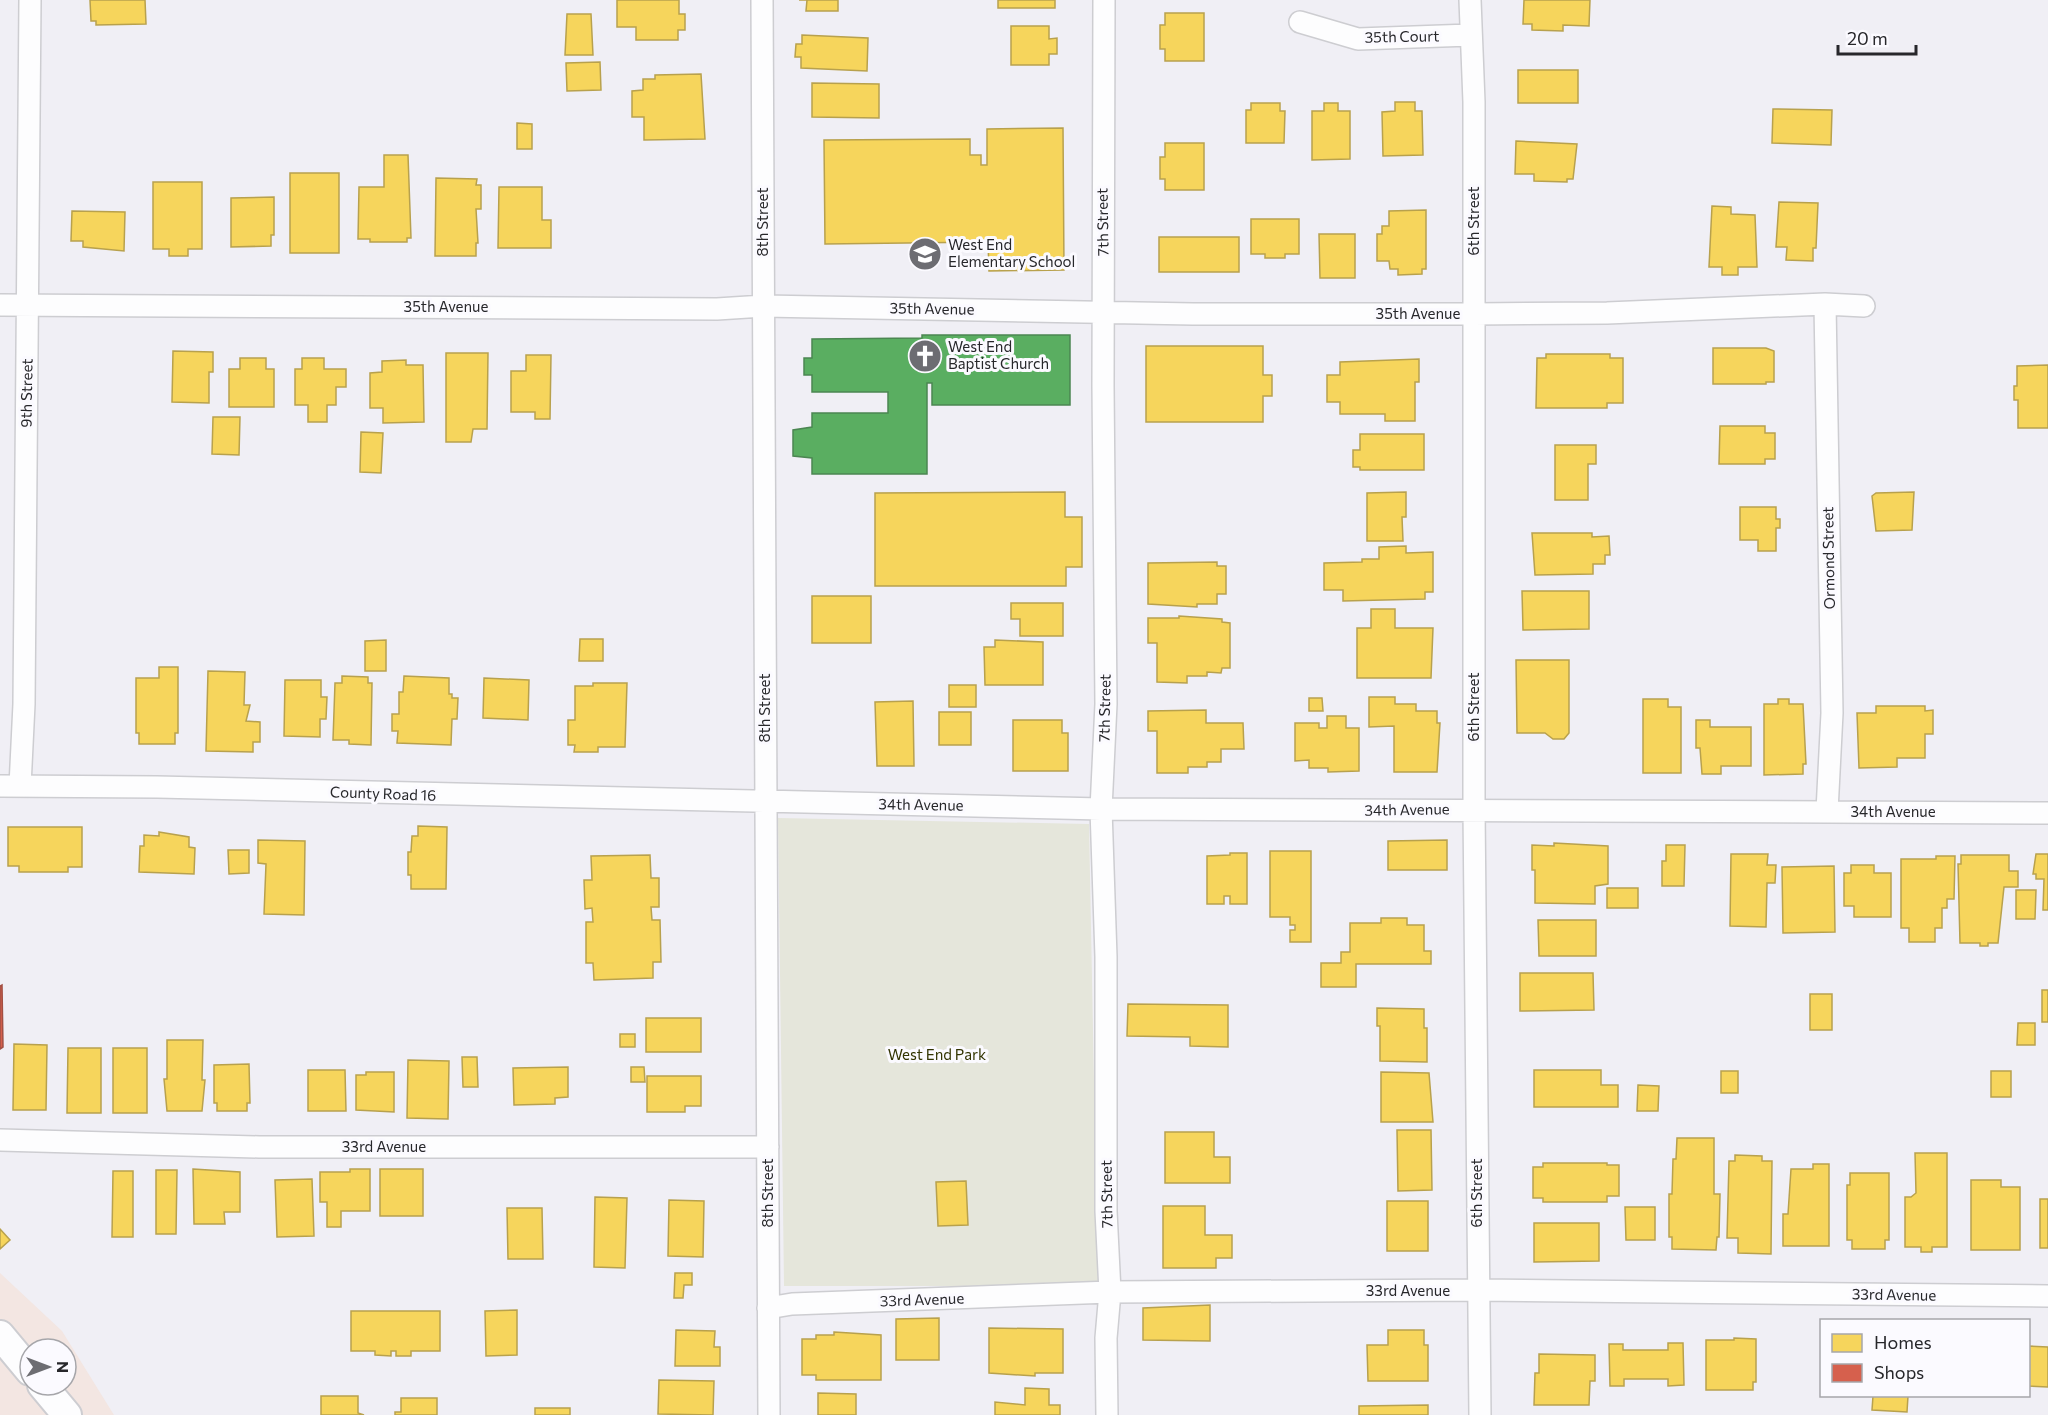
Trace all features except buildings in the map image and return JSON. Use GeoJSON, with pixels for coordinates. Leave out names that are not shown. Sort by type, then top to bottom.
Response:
{"type":"FeatureCollection","features":[{"type":"Feature","properties":{"kind":"main road"},"geometry":{"type":"LineString","coordinates":[[0,1335],[18,1357]]}},
{"type":"Feature","properties":{"kind":"main road"},"geometry":{"type":"LineString","coordinates":[[52,1397],[68,1415]]}},
{"type":"Feature","properties":{"kind":"street","name":"9th Street"},"geometry":{"type":"LineString","coordinates":[[10,786],[24,704],[30,0]]}},
{"type":"Feature","properties":{"kind":"street","name":"8th Street"},"geometry":{"type":"LineString","coordinates":[[762,0],[769,1415]]}},
{"type":"Feature","properties":{"kind":"street","name":"7th Street"},"geometry":{"type":"LineString","coordinates":[[1104,0],[1102,227],[1105,311],[1103,398],[1106,704],[1101,809],[1106,957],[1106,1211],[1110,1292],[1106,1338],[1107,1415]]}},
{"type":"Feature","properties":{"kind":"street","name":"6th Street"},"geometry":{"type":"LineString","coordinates":[[1470,0],[1474,102],[1474,809],[1480,1415]]}},
{"type":"Feature","properties":{"kind":"street","name":"35th Court"},"geometry":{"type":"LineString","coordinates":[[1300,22],[1358,39],[1470,35]]}},
{"type":"Feature","properties":{"kind":"street","name":"35th Avenue"},"geometry":{"type":"LineString","coordinates":[[0,305],[705,309],[764,306],[1193,314],[1607,313],[1825,304],[1864,306]]}},
{"type":"Feature","properties":{"kind":"street","name":"Ormond Street"},"geometry":{"type":"LineString","coordinates":[[1825,304],[1832,713],[1827,812]]}},
{"type":"Feature","properties":{"kind":"street","name":"County Road 16"},"geometry":{"type":"LineString","coordinates":[[10,786],[766,802]]}},
{"type":"Feature","properties":{"kind":"street","name":"34th Avenue"},"geometry":{"type":"LineString","coordinates":[[766,802],[1101,809],[2048,813]]}},
{"type":"Feature","properties":{"kind":"street","name":"33rd Avenue"},"geometry":{"type":"LineString","coordinates":[[0,1140],[259,1147],[768,1147]]}},
{"type":"Feature","properties":{"kind":"street","name":"33rd Avenue"},"geometry":{"type":"LineString","coordinates":[[768,1308],[792,1304],[1110,1292],[1477,1290],[2048,1296]]}},
{"type":"Feature","properties":{"kind":"shaded area"},"geometry":{"type":"Polygon","coordinates":[[[0,1273],[66,1337],[18,1337],[18,1397],[78,1397],[78,1357],[114,1415],[0,1415],[0,1273]]]}},
{"type":"Feature","properties":{"kind":"green space","name":"West End Park"},"geometry":{"type":"Polygon","coordinates":[[[778,818],[1089,824],[1098,1286],[784,1286],[778,818]]]}},
{"type":"Feature","properties":{"kind":"place","name":"West End Elementary School"},"geometry":{"type":"Point","coordinates":[925,254]}},
{"type":"Feature","properties":{"kind":"place","name":"West End Baptist Church"},"geometry":{"type":"Point","coordinates":[925,356]}}]}
